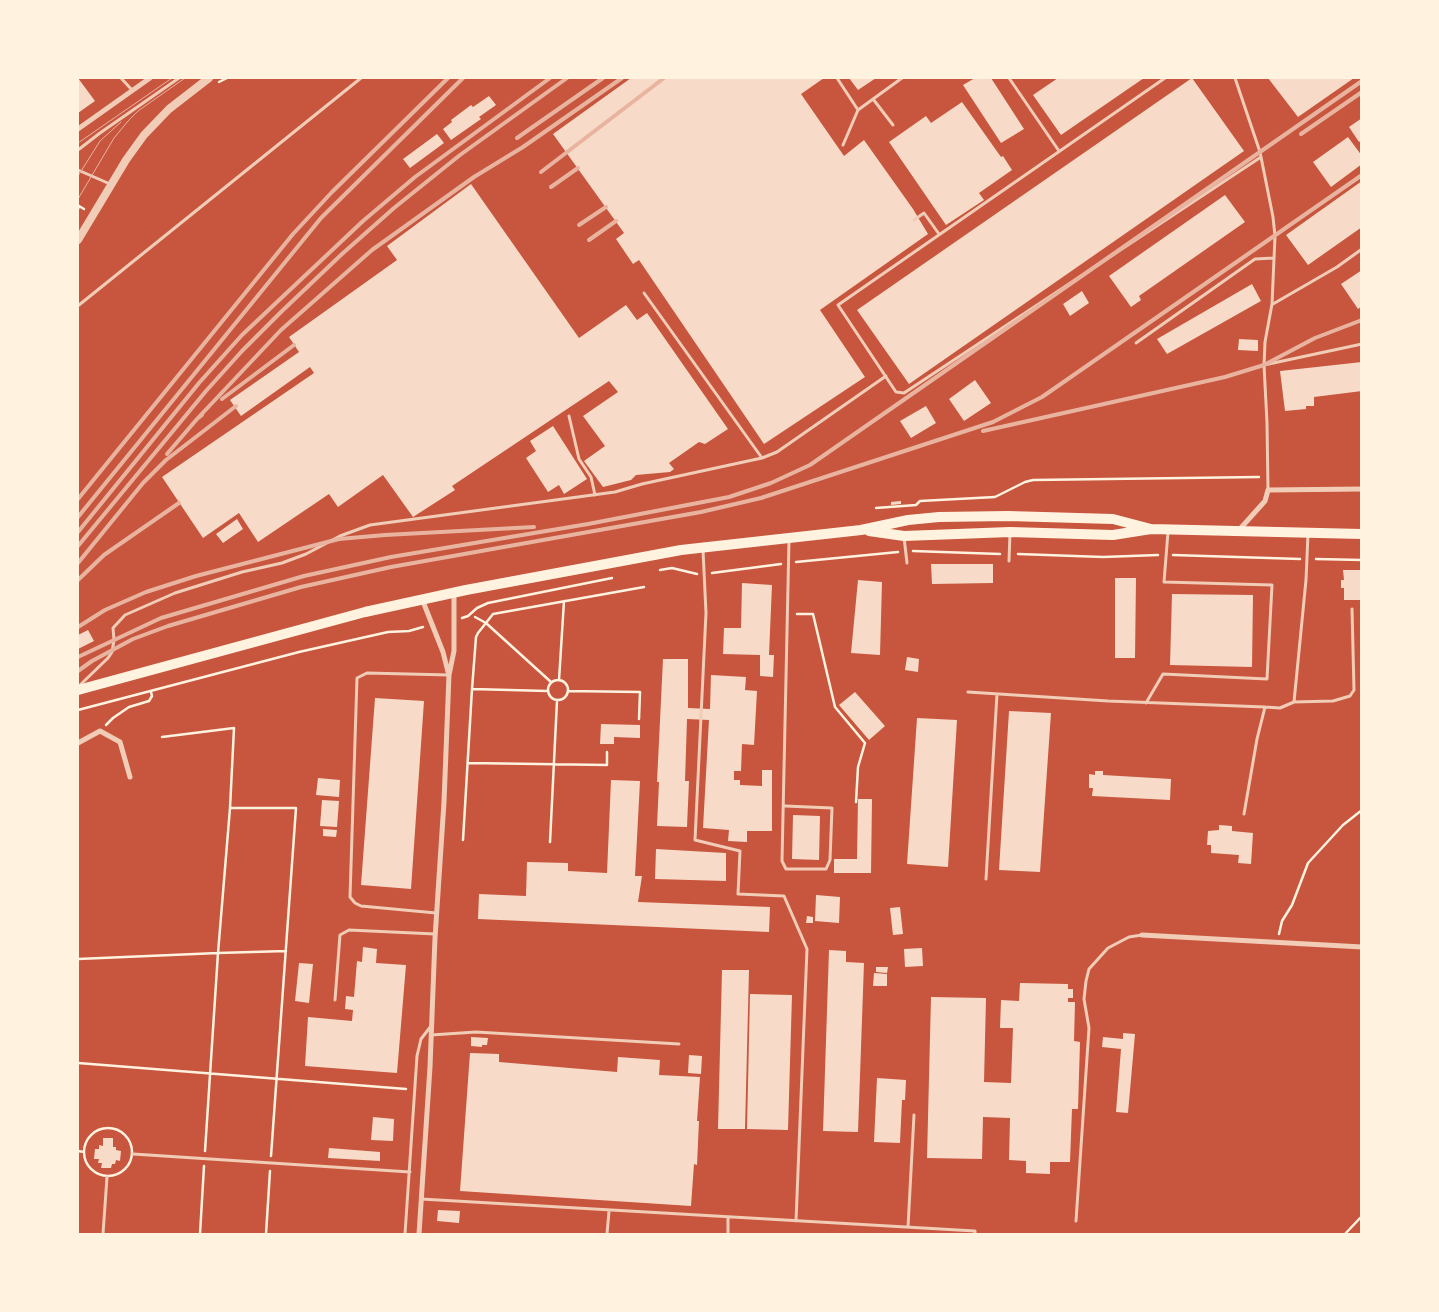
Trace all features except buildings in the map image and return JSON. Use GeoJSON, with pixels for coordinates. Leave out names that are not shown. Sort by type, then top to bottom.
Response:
{"type":"FeatureCollection","features":[{"type":"Feature","properties":{"kind":"main road"},"geometry":{"type":"LineString","coordinates":[[78,689],[140,674],[324,622],[454,592],[607,563],[702,548],[861,530],[908,520],[940,517],[1008,516],[1113,519],[1151,529]]}},
{"type":"Feature","properties":{"kind":"main road"},"geometry":{"type":"LineString","coordinates":[[861,530],[904,536],[1010,532],[1113,535],[1151,529],[1361,534]]}},
{"type":"Feature","properties":{"kind":"street"},"geometry":{"type":"LineString","coordinates":[[78,129],[150,78]]}},
{"type":"Feature","properties":{"kind":"street"},"geometry":{"type":"LineString","coordinates":[[78,240],[130,153],[153,125],[179,100],[209,78]]}},
{"type":"Feature","properties":{"kind":"street"},"geometry":{"type":"LineString","coordinates":[[1239,530],[1265,500],[1268,490],[1362,489]]}},
{"type":"Feature","properties":{"kind":"street"},"geometry":{"type":"LineString","coordinates":[[419,1234],[432,1026],[449,675],[454,651],[454,592]]}},
{"type":"Feature","properties":{"kind":"street"},"geometry":{"type":"LineString","coordinates":[[422,600],[443,652],[449,675]]}},
{"type":"Feature","properties":{"kind":"street"},"geometry":{"type":"LineString","coordinates":[[78,743],[100,732],[120,742],[130,777]]}},
{"type":"Feature","properties":{"kind":"street"},"geometry":{"type":"LineString","coordinates":[[1142,935],[1362,947]]}},
{"type":"Feature","properties":{"kind":"lane"},"geometry":{"type":"LineString","coordinates":[[121,78],[132,90]]}},
{"type":"Feature","properties":{"kind":"lane"},"geometry":{"type":"LineString","coordinates":[[78,150],[179,78]]}},
{"type":"Feature","properties":{"kind":"lane"},"geometry":{"type":"LineString","coordinates":[[79,305],[360,78]]}},
{"type":"Feature","properties":{"kind":"lane"},"geometry":{"type":"LineString","coordinates":[[837,78],[858,110]]}},
{"type":"Feature","properties":{"kind":"lane"},"geometry":{"type":"LineString","coordinates":[[843,145],[858,110],[902,78]]}},
{"type":"Feature","properties":{"kind":"lane"},"geometry":{"type":"LineString","coordinates":[[1009,78],[1059,151]]}},
{"type":"Feature","properties":{"kind":"lane"},"geometry":{"type":"LineString","coordinates":[[1165,78],[838,305],[896,392],[904,393],[1261,157]]}},
{"type":"Feature","properties":{"kind":"lane"},"geometry":{"type":"LineString","coordinates":[[1235,78],[1261,157],[1275,236],[1272,304],[1265,342],[1264,365],[1268,490]]}},
{"type":"Feature","properties":{"kind":"lane"},"geometry":{"type":"LineString","coordinates":[[873,99],[892,126]]}},
{"type":"Feature","properties":{"kind":"lane"},"geometry":{"type":"LineString","coordinates":[[78,170],[111,185]]}},
{"type":"Feature","properties":{"kind":"lane"},"geometry":{"type":"LineString","coordinates":[[914,220],[924,213],[939,234]]}},
{"type":"Feature","properties":{"kind":"lane"},"geometry":{"type":"LineString","coordinates":[[1272,304],[1337,267],[1362,249]]}},
{"type":"Feature","properties":{"kind":"lane"},"geometry":{"type":"LineString","coordinates":[[1136,343],[1255,260],[1274,258]]}},
{"type":"Feature","properties":{"kind":"lane"},"geometry":{"type":"LineString","coordinates":[[644,293],[762,458]]}},
{"type":"Feature","properties":{"kind":"lane"},"geometry":{"type":"LineString","coordinates":[[1264,365],[1362,344]]}},
{"type":"Feature","properties":{"kind":"lane"},"geometry":{"type":"LineString","coordinates":[[78,689],[112,652],[113,628],[125,615],[175,593],[242,572],[282,563],[306,554],[340,536],[370,525],[615,492],[642,484],[762,458],[777,452],[886,376]]}},
{"type":"Feature","properties":{"kind":"lane"},"geometry":{"type":"LineString","coordinates":[[569,416],[579,459],[591,477],[595,495]]}},
{"type":"Feature","properties":{"kind":"lane"},"geometry":{"type":"LineString","coordinates":[[1146,703],[1163,674],[1267,679],[1272,585],[1164,582],[1168,529]]}},
{"type":"Feature","properties":{"kind":"lane"},"geometry":{"type":"LineString","coordinates":[[1009,561],[1010,532]]}},
{"type":"Feature","properties":{"kind":"lane"},"geometry":{"type":"LineString","coordinates":[[1294,702],[1306,580],[1308,533]]}},
{"type":"Feature","properties":{"kind":"lane"},"geometry":{"type":"LineString","coordinates":[[904,536],[907,563]]}},
{"type":"Feature","properties":{"kind":"lane"},"geometry":{"type":"LineString","coordinates":[[785,806],[832,808],[830,860],[826,869],[786,868],[782,861],[785,806],[789,538]]}},
{"type":"Feature","properties":{"kind":"lane"},"geometry":{"type":"LineString","coordinates":[[702,548],[706,613],[695,840],[740,851],[738,894],[784,896],[807,949],[796,1221]]}},
{"type":"Feature","properties":{"kind":"lane"},"geometry":{"type":"LineString","coordinates":[[968,692],[1146,703],[1280,708],[1294,702],[1333,701],[1350,696],[1354,690],[1352,609]]}},
{"type":"Feature","properties":{"kind":"lane"},"geometry":{"type":"LineString","coordinates":[[437,913],[361,906],[350,897],[358,678],[367,673],[449,675]]}},
{"type":"Feature","properties":{"kind":"lane"},"geometry":{"type":"LineString","coordinates":[[986,878],[997,694]]}},
{"type":"Feature","properties":{"kind":"lane"},"geometry":{"type":"LineString","coordinates":[[1244,814],[1257,739],[1265,707]]}},
{"type":"Feature","properties":{"kind":"lane"},"geometry":{"type":"LineString","coordinates":[[335,1000],[340,934],[349,930],[436,934]]}},
{"type":"Feature","properties":{"kind":"lane"},"geometry":{"type":"LineString","coordinates":[[1076,1222],[1089,1028],[1084,999],[1086,981],[1089,969],[1108,948],[1129,937],[1142,935]]}},
{"type":"Feature","properties":{"kind":"lane"},"geometry":{"type":"LineString","coordinates":[[405,1234],[417,1056],[421,1039],[432,1026]]}},
{"type":"Feature","properties":{"kind":"lane"},"geometry":{"type":"LineString","coordinates":[[431,1036],[476,1032],[680,1044]]}},
{"type":"Feature","properties":{"kind":"lane"},"geometry":{"type":"LineString","coordinates":[[908,1227],[914,1115]]}},
{"type":"Feature","properties":{"kind":"lane"},"geometry":{"type":"LineString","coordinates":[[133,1154],[410,1172]]}},
{"type":"Feature","properties":{"kind":"lane"},"geometry":{"type":"LineString","coordinates":[[103,1234],[107,1176]]}},
{"type":"Feature","properties":{"kind":"lane"},"geometry":{"type":"LineString","coordinates":[[421,1199],[974,1231],[975,1234]]}},
{"type":"Feature","properties":{"kind":"lane"},"geometry":{"type":"LineString","coordinates":[[607,1234],[609,1211]]}},
{"type":"Feature","properties":{"kind":"lane"},"geometry":{"type":"LineString","coordinates":[[728,1218],[728,1234]]}},
{"type":"Feature","properties":{"kind":"path"},"geometry":{"type":"LineString","coordinates":[[218,83],[226,78]]}},
{"type":"Feature","properties":{"kind":"path"},"geometry":{"type":"LineString","coordinates":[[78,209],[79,206],[93,214]]}},
{"type":"Feature","properties":{"kind":"path"},"geometry":{"type":"LineString","coordinates":[[876,508],[916,505],[920,501],[995,497],[1033,480],[1268,476]]}},
{"type":"Feature","properties":{"kind":"path"},"geometry":{"type":"LineString","coordinates":[[464,617],[488,603],[612,578]]}},
{"type":"Feature","properties":{"kind":"path"},"geometry":{"type":"LineString","coordinates":[[464,840],[476,637],[486,622],[497,613],[644,587]]}},
{"type":"Feature","properties":{"kind":"path"},"geometry":{"type":"LineString","coordinates":[[559,680],[564,601]]}},
{"type":"Feature","properties":{"kind":"path"},"geometry":{"type":"LineString","coordinates":[[788,614],[813,614],[835,707],[865,743],[858,768],[856,802]]}},
{"type":"Feature","properties":{"kind":"path"},"geometry":{"type":"LineString","coordinates":[[475,617],[486,622],[551,682]]}},
{"type":"Feature","properties":{"kind":"path"},"geometry":{"type":"LineString","coordinates":[[78,710],[299,652],[388,632],[409,632],[421,628]]}},
{"type":"Feature","properties":{"kind":"path"},"geometry":{"type":"LineString","coordinates":[[559,680],[565,682],[568,692],[562,700],[552,699],[547,691],[551,682],[559,680]]}},
{"type":"Feature","properties":{"kind":"path"},"geometry":{"type":"LineString","coordinates":[[472,689],[547,691]]}},
{"type":"Feature","properties":{"kind":"path"},"geometry":{"type":"LineString","coordinates":[[100,732],[113,718],[129,707],[149,700],[152,696],[151,692]]}},
{"type":"Feature","properties":{"kind":"path"},"geometry":{"type":"LineString","coordinates":[[568,692],[640,692],[639,719]]}},
{"type":"Feature","properties":{"kind":"path"},"geometry":{"type":"LineString","coordinates":[[550,842],[557,700]]}},
{"type":"Feature","properties":{"kind":"path"},"geometry":{"type":"LineString","coordinates":[[162,737],[234,728],[200,1234]]}},
{"type":"Feature","properties":{"kind":"path"},"geometry":{"type":"LineString","coordinates":[[468,763],[606,765],[607,752]]}},
{"type":"Feature","properties":{"kind":"path"},"geometry":{"type":"LineString","coordinates":[[230,808],[296,808],[266,1234]]}},
{"type":"Feature","properties":{"kind":"path"},"geometry":{"type":"LineString","coordinates":[[1278,942],[1282,921],[1292,905],[1308,863],[1343,825],[1362,810]]}},
{"type":"Feature","properties":{"kind":"path"},"geometry":{"type":"LineString","coordinates":[[78,959],[286,951]]}},
{"type":"Feature","properties":{"kind":"path"},"geometry":{"type":"LineString","coordinates":[[78,1063],[415,1089]]}},
{"type":"Feature","properties":{"kind":"path"},"geometry":{"type":"LineString","coordinates":[[108,1128],[121,1131],[126,1136],[132,1147],[133,1154],[131,1162],[121,1173],[107,1176],[93,1171],[85,1159],[84,1152],[91,1135],[96,1131],[108,1128]]}},
{"type":"Feature","properties":{"kind":"path"},"geometry":{"type":"LineString","coordinates":[[78,1151],[84,1152]]}},
{"type":"Feature","properties":{"kind":"path"},"geometry":{"type":"LineString","coordinates":[[1345,1234],[1362,1216]]}},
{"type":"Feature","properties":{"kind":"tram line"},"geometry":{"type":"LineString","coordinates":[[78,143],[172,78]]}},
{"type":"Feature","properties":{"kind":"tram line"},"geometry":{"type":"LineString","coordinates":[[78,199],[114,138],[129,120],[138,111],[185,78]]}},
{"type":"Feature","properties":{"kind":"tram line"},"geometry":{"type":"LineString","coordinates":[[78,176],[100,141],[121,122]]}},
{"type":"Feature","properties":{"kind":"railway"},"geometry":{"type":"LineString","coordinates":[[78,499],[293,234],[332,192],[448,78]]}},
{"type":"Feature","properties":{"kind":"railway"},"geometry":{"type":"LineString","coordinates":[[78,517],[321,218],[463,78]]}},
{"type":"Feature","properties":{"kind":"railway"},"geometry":{"type":"LineString","coordinates":[[78,532],[199,383],[242,335],[363,221],[415,177],[550,78]]}},
{"type":"Feature","properties":{"kind":"railway"},"geometry":{"type":"LineString","coordinates":[[78,546],[206,391],[281,312],[394,208],[460,155],[567,78]]}},
{"type":"Feature","properties":{"kind":"railway"},"geometry":{"type":"LineString","coordinates":[[517,138],[603,78]]}},
{"type":"Feature","properties":{"kind":"railway"},"geometry":{"type":"LineString","coordinates":[[197,419],[281,330],[372,250],[474,177],[523,147],[622,78]]}},
{"type":"Feature","properties":{"kind":"railway"},"geometry":{"type":"LineString","coordinates":[[541,172],[664,78]]}},
{"type":"Feature","properties":{"kind":"railway"},"geometry":{"type":"LineString","coordinates":[[78,657],[161,618],[304,576],[391,557],[588,524],[729,497],[771,483],[810,465],[1362,81]]}},
{"type":"Feature","properties":{"kind":"railway"},"geometry":{"type":"LineString","coordinates":[[1301,134],[1362,92]]}},
{"type":"Feature","properties":{"kind":"railway"},"geometry":{"type":"LineString","coordinates":[[551,187],[578,168]]}},
{"type":"Feature","properties":{"kind":"railway"},"geometry":{"type":"LineString","coordinates":[[78,671],[92,661],[133,639],[168,626],[301,587],[391,567],[701,512],[761,498],[993,422],[1042,397],[1362,175]]}},
{"type":"Feature","properties":{"kind":"railway"},"geometry":{"type":"LineString","coordinates":[[579,225],[606,207]]}},
{"type":"Feature","properties":{"kind":"railway"},"geometry":{"type":"LineString","coordinates":[[589,240],[616,221]]}},
{"type":"Feature","properties":{"kind":"railway"},"geometry":{"type":"LineString","coordinates":[[983,431],[1225,377],[1264,365],[1315,338],[1362,320]]}},
{"type":"Feature","properties":{"kind":"railway"},"geometry":{"type":"LineString","coordinates":[[222,399],[294,345]]}},
{"type":"Feature","properties":{"kind":"railway"},"geometry":{"type":"LineString","coordinates":[[78,563],[143,483],[166,460],[236,406]]}},
{"type":"Feature","properties":{"kind":"railway"},"geometry":{"type":"LineString","coordinates":[[167,454],[202,415]]}},
{"type":"Feature","properties":{"kind":"railway"},"geometry":{"type":"LineString","coordinates":[[78,580],[104,555],[179,503]]}},
{"type":"Feature","properties":{"kind":"railway"},"geometry":{"type":"LineString","coordinates":[[78,627],[105,610],[146,592],[196,576],[339,539],[534,527]]}}]}
